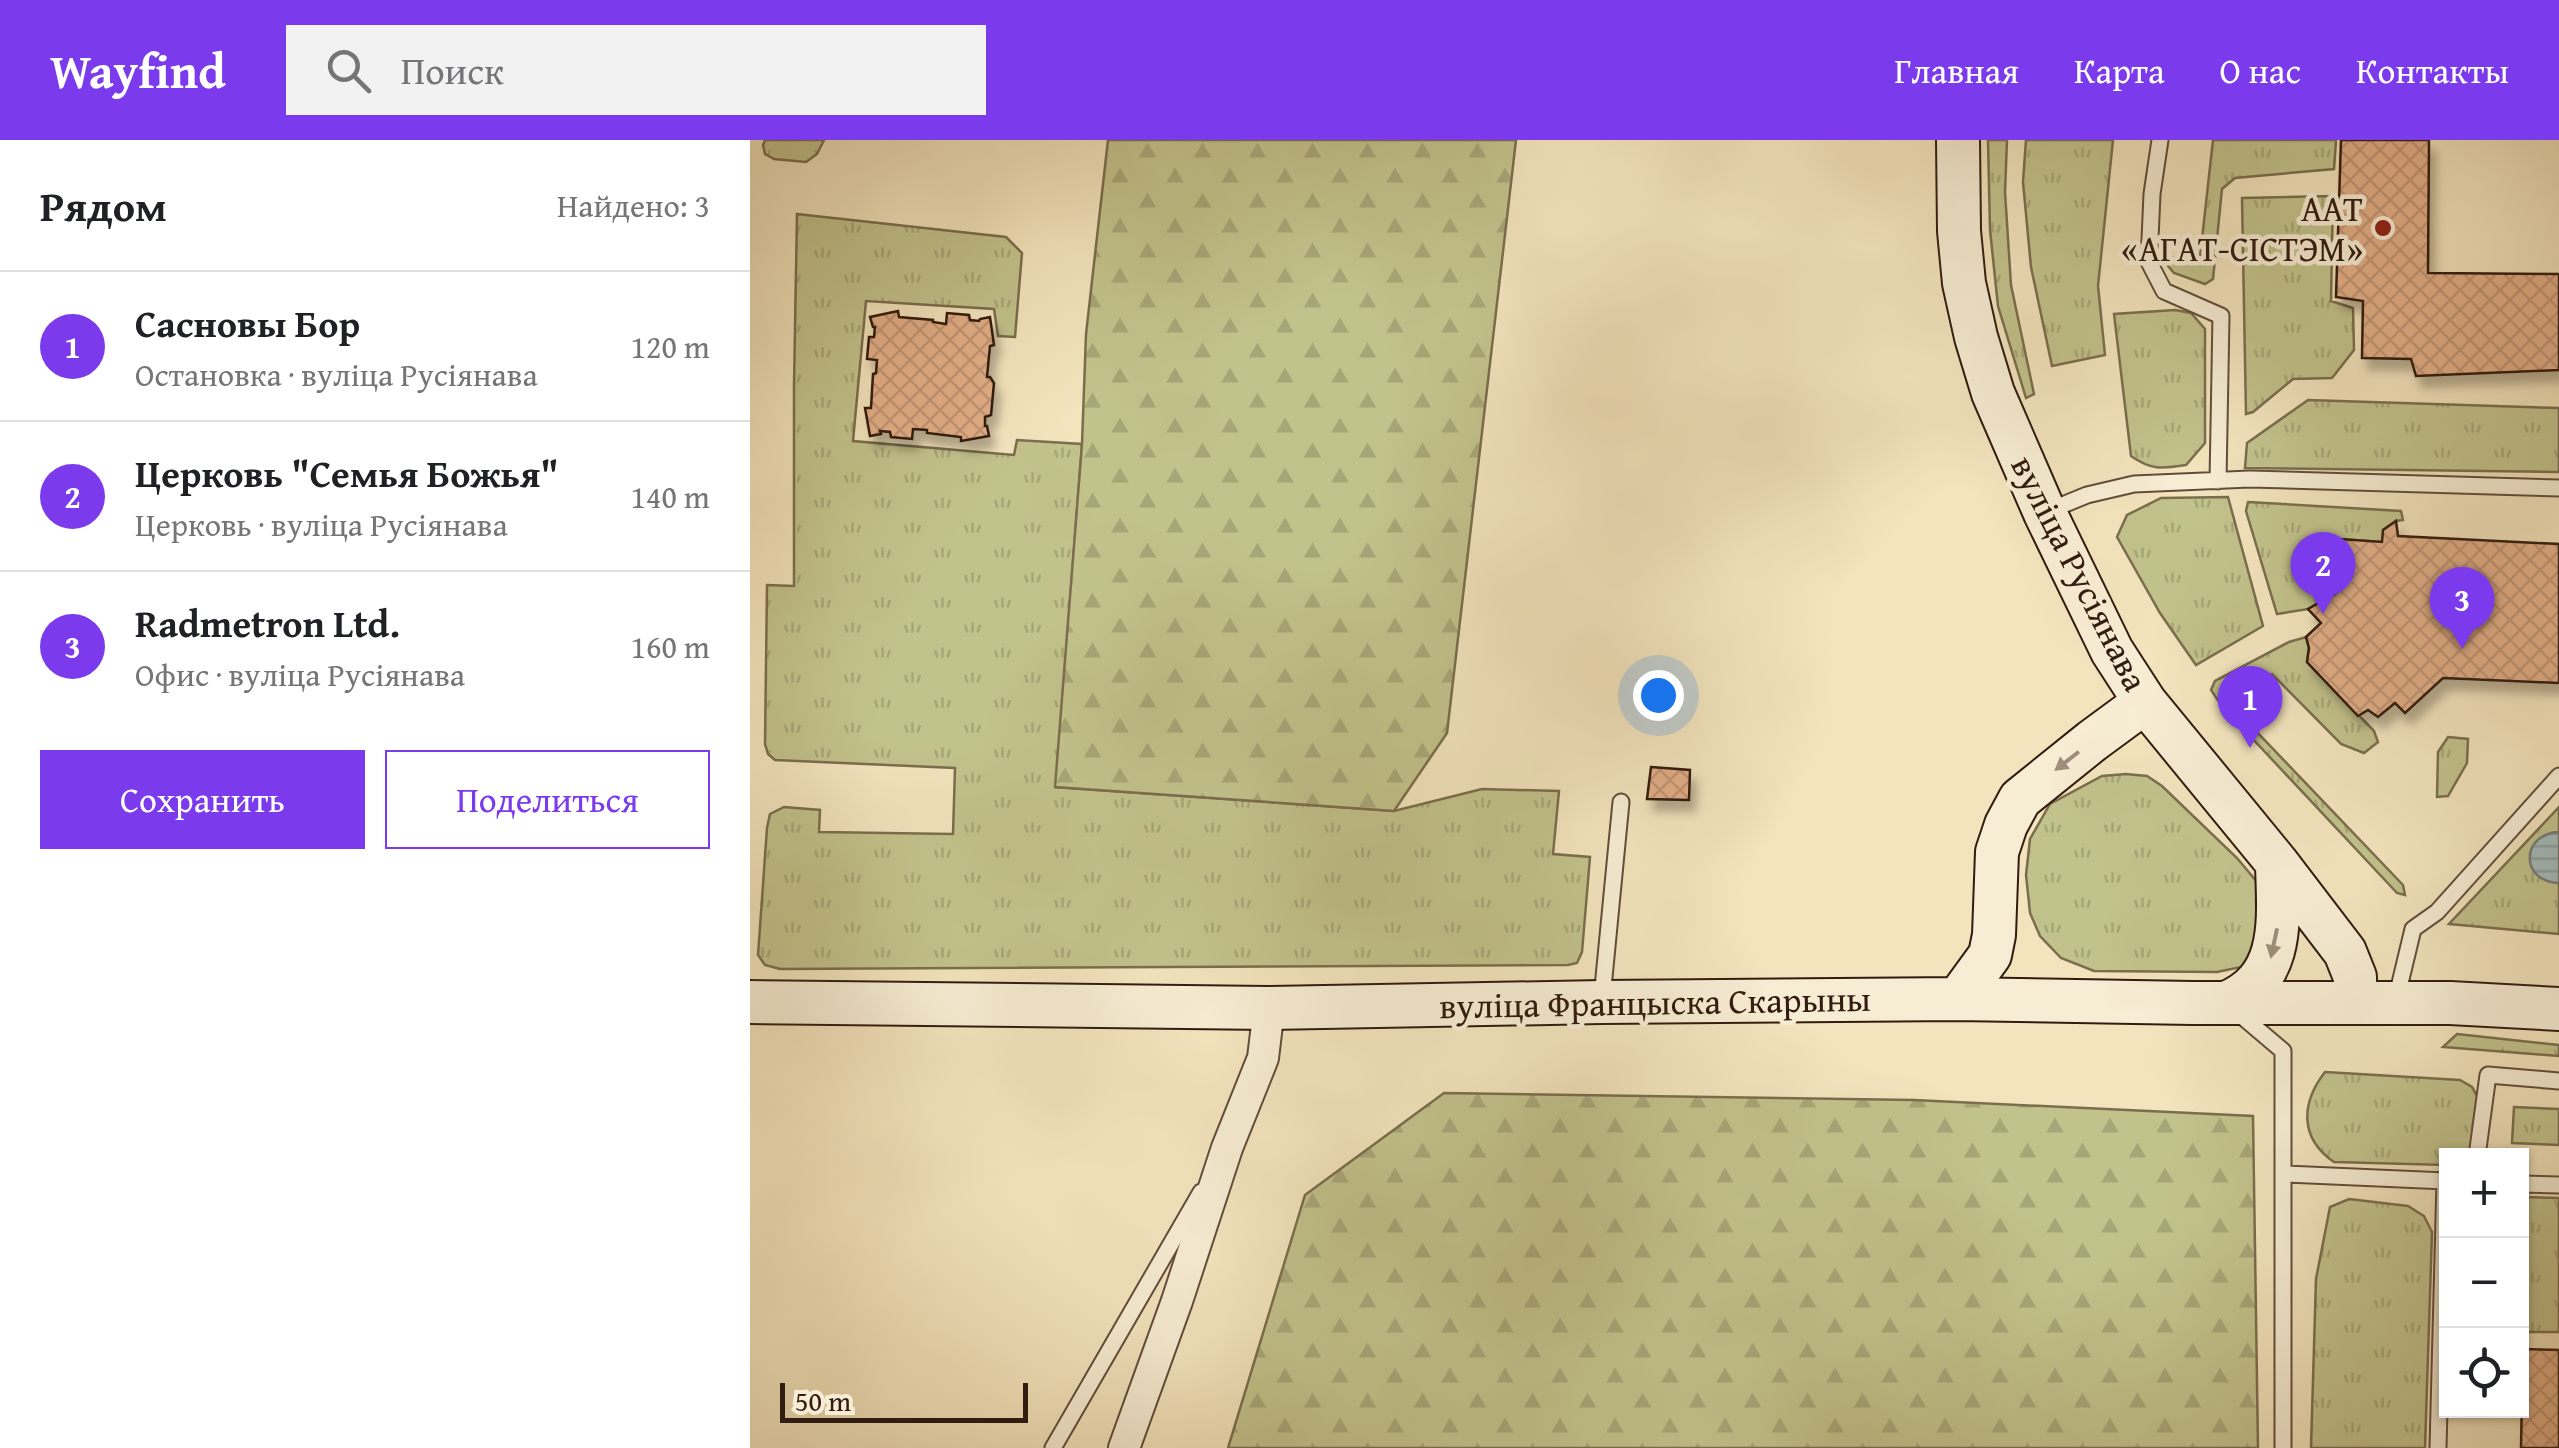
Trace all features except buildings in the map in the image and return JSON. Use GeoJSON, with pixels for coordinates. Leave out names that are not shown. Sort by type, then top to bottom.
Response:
{"type":"FeatureCollection","features":[{"type":"Feature","properties":{"kind":"main road","name":"вуліца Русіянава"},"geometry":{"type":"LineString","coordinates":[[1958,140],[1958,231],[1964,283],[1993,393],[2044,513],[2112,650],[2145,702],[2277,863],[2345,952],[2355,977],[2375,1002]]}},
{"type":"Feature","properties":{"kind":"main road"},"geometry":{"type":"LineString","coordinates":[[1958,999],[1990,955],[1997,852],[2020,799],[2145,702]]}},
{"type":"Feature","properties":{"kind":"main road"},"geometry":{"type":"LineString","coordinates":[[2226,1003],[2252,988],[2275,947],[2277,863]]}},
{"type":"Feature","properties":{"kind":"main road","name":"вуліца Францыска Скарыны"},"geometry":{"type":"LineString","coordinates":[[750,1002],[1269,1008],[1958,999],[2375,1002],[2559,1009]]}},
{"type":"Feature","properties":{"kind":"street"},"geometry":{"type":"LineString","coordinates":[[1124,1448],[1226,1148],[1263,1058],[1269,1008]]}},
{"type":"Feature","properties":{"kind":"lane"},"geometry":{"type":"LineString","coordinates":[[2160,140],[2152,194],[2149,262],[2164,291],[2221,316],[2218,481]]}},
{"type":"Feature","properties":{"kind":"lane"},"geometry":{"type":"LineString","coordinates":[[2044,513],[2087,495],[2134,484],[2250,479],[2559,488]]}},
{"type":"Feature","properties":{"kind":"lane"},"geometry":{"type":"LineString","coordinates":[[2375,1002],[2413,929],[2437,912],[2559,776]]}},
{"type":"Feature","properties":{"kind":"lane"},"geometry":{"type":"LineString","coordinates":[[1602,1002],[1621,802]]}},
{"type":"Feature","properties":{"kind":"lane"},"geometry":{"type":"LineString","coordinates":[[2226,1003],[2283,1051],[2283,1448]]}},
{"type":"Feature","properties":{"kind":"lane"},"geometry":{"type":"LineString","coordinates":[[2478,1148],[2488,1075],[2559,1081]]}},
{"type":"Feature","properties":{"kind":"lane"},"geometry":{"type":"LineString","coordinates":[[1053,1448],[1226,1148]]}},
{"type":"Feature","properties":{"kind":"lane"},"geometry":{"type":"LineString","coordinates":[[2284,1174],[2439,1181]]}},
{"type":"Feature","properties":{"kind":"lane"},"geometry":{"type":"LineString","coordinates":[[2529,1184],[2559,1185]]}},
{"type":"Feature","properties":{"kind":"lane"},"geometry":{"type":"LineString","coordinates":[[2438,1448],[2444,1238]]}},
{"type":"Feature","properties":{"kind":"green space"},"geometry":{"type":"Polygon","coordinates":[[[765,140],[824,140],[817,154],[806,162],[774,159],[765,154],[765,140]]]}},
{"type":"Feature","properties":{"kind":"green space"},"geometry":{"type":"Polygon","coordinates":[[[1108,140],[1516,140],[1447,733],[1394,811],[1055,787],[1082,444],[1086,334],[1108,140]]]}},
{"type":"Feature","properties":{"kind":"green space"},"geometry":{"type":"Polygon","coordinates":[[[1988,140],[2007,140],[2005,192],[2011,285],[2034,394],[2026,398],[1998,306],[1990,230],[1988,140]]]}},
{"type":"Feature","properties":{"kind":"green space"},"geometry":{"type":"Polygon","coordinates":[[[2026,140],[2113,140],[2098,286],[2105,355],[2052,366],[2031,267],[2023,182],[2026,140]]]}},
{"type":"Feature","properties":{"kind":"green space"},"geometry":{"type":"Polygon","coordinates":[[[2213,140],[2336,140],[2334,169],[2235,178],[2222,189],[2213,279],[2205,284],[2174,273],[2168,266],[2170,258],[2200,257],[2213,140]]]}},
{"type":"Feature","properties":{"kind":"green space"},"geometry":{"type":"Polygon","coordinates":[[[2333,196],[2331,301],[2353,308],[2354,350],[2332,378],[2293,379],[2246,414],[2242,198],[2333,196]]]}},
{"type":"Feature","properties":{"kind":"green space"},"geometry":{"type":"Polygon","coordinates":[[[797,214],[1006,237],[1022,253],[1015,337],[998,336],[994,309],[866,301],[853,441],[1014,455],[1017,440],[1082,444],[1056,787],[1394,811],[1482,789],[1559,791],[1553,854],[1590,857],[1582,952],[1577,963],[780,969],[765,965],[758,955],[770,814],[784,807],[820,810],[819,832],[953,834],[955,768],[775,760],[765,744],[767,585],[794,586],[797,214]]]}},
{"type":"Feature","properties":{"kind":"green space"},"geometry":{"type":"Polygon","coordinates":[[[2175,310],[2191,313],[2205,329],[2205,443],[2186,465],[2157,467],[2131,456],[2114,314],[2175,310]]]}},
{"type":"Feature","properties":{"kind":"green space"},"geometry":{"type":"Polygon","coordinates":[[[2308,400],[2559,408],[2559,472],[2245,468],[2247,443],[2308,400]]]}},
{"type":"Feature","properties":{"kind":"green space"},"geometry":{"type":"Polygon","coordinates":[[[2228,497],[2263,626],[2196,665],[2160,613],[2117,537],[2127,515],[2161,498],[2228,497]]]}},
{"type":"Feature","properties":{"kind":"green space"},"geometry":{"type":"Polygon","coordinates":[[[2248,502],[2401,511],[2403,520],[2384,530],[2382,542],[2341,539],[2338,592],[2308,609],[2277,614],[2246,511],[2248,502]]]}},
{"type":"Feature","properties":{"kind":"green space"},"geometry":{"type":"Polygon","coordinates":[[[2306,637],[2307,662],[2374,731],[2378,742],[2364,753],[2341,744],[2272,674],[2235,709],[2403,885],[2405,895],[2397,893],[2211,690],[2215,681],[2306,637]]]}},
{"type":"Feature","properties":{"kind":"green space"},"geometry":{"type":"Polygon","coordinates":[[[2448,737],[2468,739],[2467,763],[2448,796],[2437,797],[2438,752],[2448,737]]]}},
{"type":"Feature","properties":{"kind":"green space"},"geometry":{"type":"Polygon","coordinates":[[[2102,776],[2147,776],[2162,786],[2257,882],[2268,905],[2246,966],[2217,972],[2094,971],[2061,958],[2040,936],[2030,913],[2026,875],[2030,839],[2050,804],[2102,776]]]}},
{"type":"Feature","properties":{"kind":"green space"},"geometry":{"type":"Polygon","coordinates":[[[2559,807],[2559,832],[2551,833],[2559,883],[2559,934],[2449,924],[2559,807]]]}},
{"type":"Feature","properties":{"kind":"green space"},"geometry":{"type":"Polygon","coordinates":[[[2457,1034],[2559,1045],[2559,1056],[2443,1047],[2457,1034]]]}},
{"type":"Feature","properties":{"kind":"green space"},"geometry":{"type":"Polygon","coordinates":[[[2325,1072],[2460,1080],[2472,1087],[2478,1098],[2475,1141],[2470,1148],[2439,1148],[2439,1165],[2334,1162],[2314,1142],[2309,1131],[2308,1108],[2325,1072]]]}},
{"type":"Feature","properties":{"kind":"green space"},"geometry":{"type":"Polygon","coordinates":[[[1444,1093],[1914,1100],[2253,1116],[2258,1448],[1228,1448],[1305,1195],[1444,1093]]]}},
{"type":"Feature","properties":{"kind":"green space"},"geometry":{"type":"Polygon","coordinates":[[[2514,1107],[2559,1109],[2559,1145],[2512,1143],[2514,1107]]]}},
{"type":"Feature","properties":{"kind":"green space"},"geometry":{"type":"Polygon","coordinates":[[[2529,1197],[2559,1198],[2559,1332],[2529,1332],[2529,1197]]]}},
{"type":"Feature","properties":{"kind":"green space"},"geometry":{"type":"Polygon","coordinates":[[[2349,1199],[2408,1206],[2424,1216],[2432,1232],[2425,1448],[2311,1448],[2316,1279],[2330,1207],[2349,1199]]]}},
{"type":"Feature","properties":{"kind":"water"},"geometry":{"type":"Polygon","coordinates":[[[2559,832],[2559,883],[2537,875],[2530,858],[2537,841],[2559,832]]]}},
{"type":"Feature","properties":{"kind":"place","name":"ААТ «АГАТ-СІСТЭМ»"},"geometry":{"type":"Point","coordinates":[2383,228]}},
{"type":"Feature","properties":{"kind":"place","name":"Церковь \"Семья Божья\""},"geometry":{"type":"Point","coordinates":[2323,614]}},
{"type":"Feature","properties":{"kind":"place","name":"Radmetron Ltd."},"geometry":{"type":"Point","coordinates":[2462,649]}},
{"type":"Feature","properties":{"kind":"place","name":"Сасновы Бор"},"geometry":{"type":"Point","coordinates":[2250,748]}}]}
